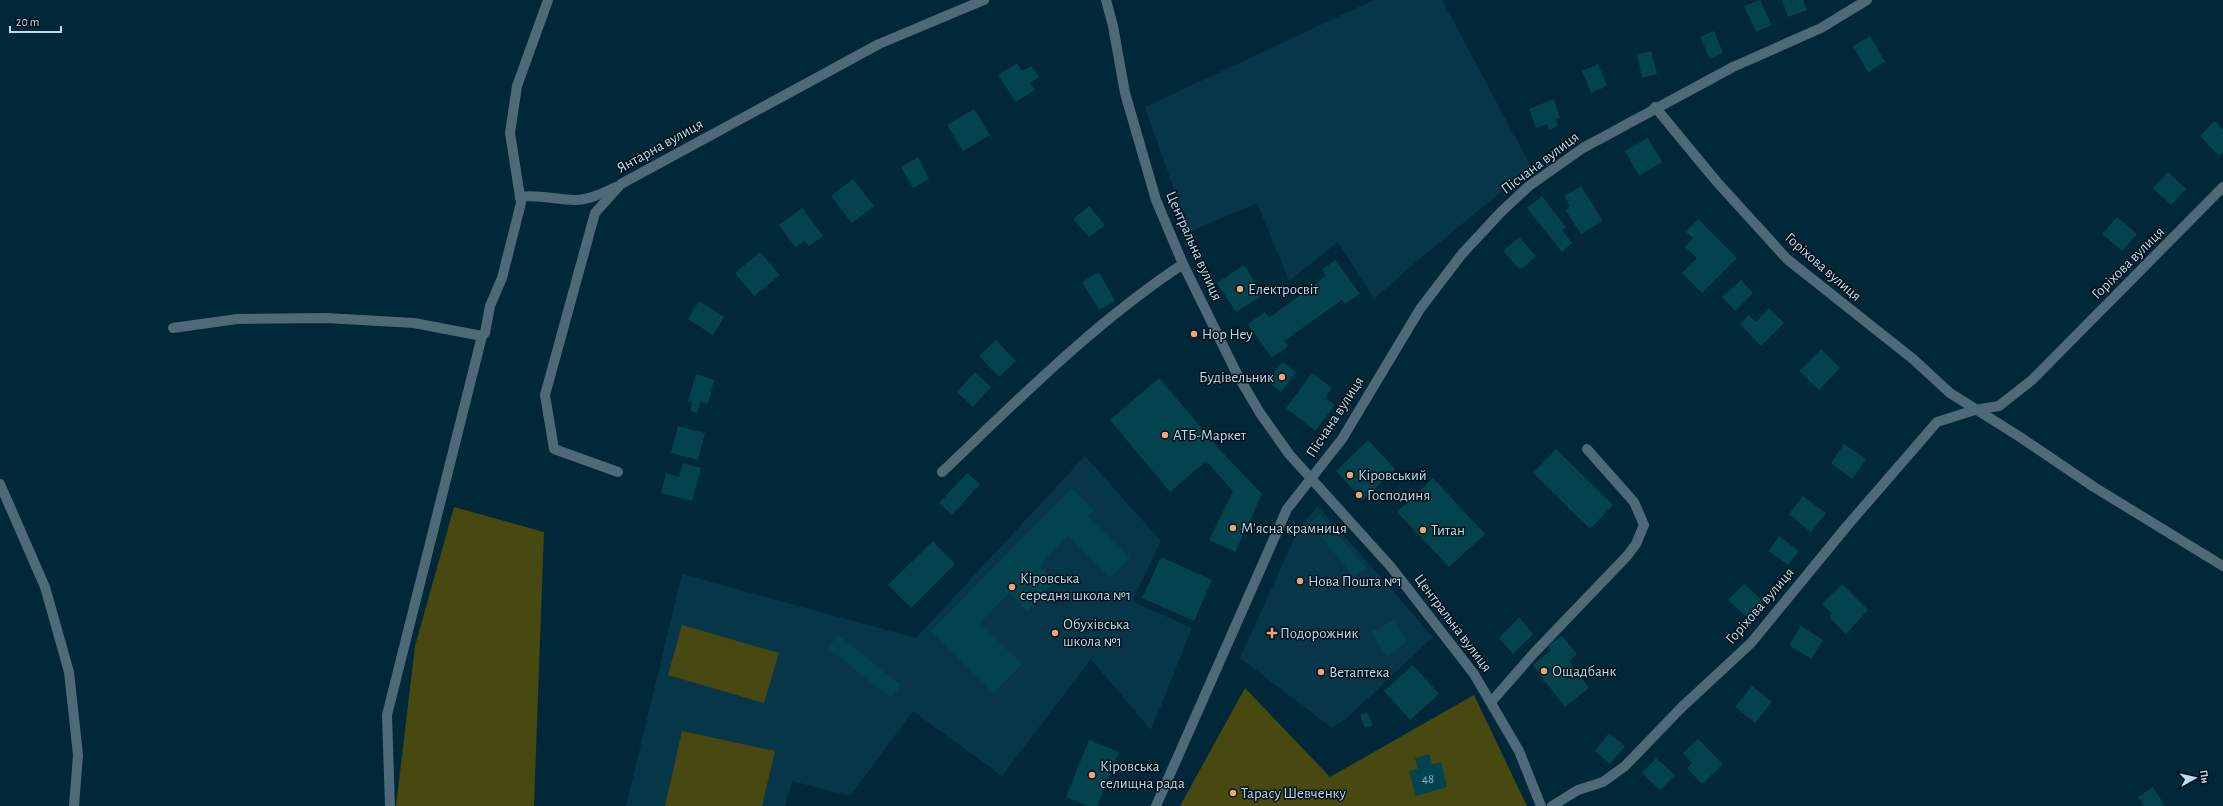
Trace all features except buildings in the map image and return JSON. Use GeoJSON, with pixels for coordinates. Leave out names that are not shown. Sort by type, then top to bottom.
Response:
{"type":"FeatureCollection","features":[{"type":"Feature","properties":{"kind":"street"},"geometry":{"type":"LineString","coordinates":[[390,806],[387,715],[482,336],[485,333],[490,306],[502,278],[521,203],[510,133],[517,86],[548,0]]}},
{"type":"Feature","properties":{"kind":"street","name":"Янтарна вулиця"},"geometry":{"type":"LineString","coordinates":[[618,472],[554,449],[545,395],[595,212],[621,184],[879,44],[984,0]]}},
{"type":"Feature","properties":{"kind":"street","name":"Центральна вулиця"},"geometry":{"type":"LineString","coordinates":[[1106,0],[1113,26],[1125,93],[1156,200],[1184,264],[1237,374],[1260,413],[1289,454],[1391,567],[1474,674],[1492,701],[1518,751],[1541,806]]}},
{"type":"Feature","properties":{"kind":"street","name":"Пісчана вулиця"},"geometry":{"type":"LineString","coordinates":[[1312,478],[1342,439],[1420,309],[1467,249],[1528,186],[1583,148],[1655,107],[1732,67],[1821,28],[1867,0]]}},
{"type":"Feature","properties":{"kind":"street","name":"Горіхова вулиця"},"geometry":{"type":"LineString","coordinates":[[1655,107],[1717,182],[1787,259],[1913,359],[1950,393],[2020,437],[2094,487],[2223,566]]}},
{"type":"Feature","properties":{"kind":"street"},"geometry":{"type":"LineString","coordinates":[[520,197],[534,195],[575,200],[597,196],[621,184]]}},
{"type":"Feature","properties":{"kind":"street","name":"Горіхова вулиця"},"geometry":{"type":"LineString","coordinates":[[1552,806],[1578,790],[1603,782],[1624,766],[1682,707],[1751,643],[1847,526],[1937,422],[1975,410],[2000,406],[2032,380],[2223,187]]}},
{"type":"Feature","properties":{"kind":"street"},"geometry":{"type":"LineString","coordinates":[[942,472],[1074,347],[1142,291],[1184,264]]}},
{"type":"Feature","properties":{"kind":"street"},"geometry":{"type":"LineString","coordinates":[[173,328],[237,319],[326,318],[414,323],[482,336]]}},
{"type":"Feature","properties":{"kind":"street"},"geometry":{"type":"LineString","coordinates":[[1492,701],[1534,653],[1626,556],[1636,544],[1644,525],[1634,502],[1587,449]]}},
{"type":"Feature","properties":{"kind":"street"},"geometry":{"type":"LineString","coordinates":[[1156,806],[1287,509],[1312,478]]}},
{"type":"Feature","properties":{"kind":"street"},"geometry":{"type":"LineString","coordinates":[[0,484],[45,587],[69,672],[78,756],[74,806]]}},
{"type":"Feature","properties":{"kind":"shaded area"},"geometry":{"type":"Polygon","coordinates":[[[1374,0],[1442,0],[1531,167],[1410,267],[1374,299],[1338,242],[1289,281],[1257,203],[1189,232],[1145,107],[1374,0]]]}},
{"type":"Feature","properties":{"kind":"shaded area","name":"Обухівська школа №1"},"geometry":{"type":"Polygon","coordinates":[[[1085,456],[1161,541],[1132,601],[1192,628],[1151,730],[1091,659],[1002,776],[913,711],[850,796],[792,781],[785,806],[626,806],[682,574],[916,638],[1085,456]]]}},
{"type":"Feature","properties":{"kind":"shaded area"},"geometry":{"type":"Polygon","coordinates":[[[1318,506],[1433,637],[1348,717],[1332,728],[1240,658],[1299,528],[1318,506]]]}},
{"type":"Feature","properties":{"kind":"shaded area"},"geometry":{"type":"Polygon","coordinates":[[[454,507],[544,532],[534,806],[396,806],[415,646],[454,507]]]}},
{"type":"Feature","properties":{"kind":"shaded area"},"geometry":{"type":"Polygon","coordinates":[[[682,625],[779,653],[764,703],[668,675],[682,625]]]}},
{"type":"Feature","properties":{"kind":"shaded area"},"geometry":{"type":"Polygon","coordinates":[[[1245,688],[1330,777],[1474,695],[1527,806],[1180,806],[1245,688]]]}},
{"type":"Feature","properties":{"kind":"shaded area"},"geometry":{"type":"Polygon","coordinates":[[[682,731],[775,751],[762,806],[665,806],[682,731]]]}},
{"type":"Feature","properties":{"kind":"place","name":"Електросвіт"},"geometry":{"type":"Point","coordinates":[1240,289]}},
{"type":"Feature","properties":{"kind":"place","name":"Hop Hey"},"geometry":{"type":"Point","coordinates":[1194,334]}},
{"type":"Feature","properties":{"kind":"place","name":"Будівельник"},"geometry":{"type":"Point","coordinates":[1282,377]}},
{"type":"Feature","properties":{"kind":"place","name":"АТБ-Маркет"},"geometry":{"type":"Point","coordinates":[1165,435]}},
{"type":"Feature","properties":{"kind":"place","name":"Кіровський"},"geometry":{"type":"Point","coordinates":[1350,475]}},
{"type":"Feature","properties":{"kind":"place","name":"Господиня"},"geometry":{"type":"Point","coordinates":[1359,495]}},
{"type":"Feature","properties":{"kind":"place","name":"М'ясна крамниця"},"geometry":{"type":"Point","coordinates":[1233,528]}},
{"type":"Feature","properties":{"kind":"place","name":"Титан"},"geometry":{"type":"Point","coordinates":[1423,530]}},
{"type":"Feature","properties":{"kind":"place","name":"Нова Пошта №1"},"geometry":{"type":"Point","coordinates":[1300,581]}},
{"type":"Feature","properties":{"kind":"place","name":"Кіровська середня школа №1"},"geometry":{"type":"Point","coordinates":[1012,587]}},
{"type":"Feature","properties":{"kind":"place","name":"Обухівська школа №1"},"geometry":{"type":"Point","coordinates":[1055,633]}},
{"type":"Feature","properties":{"kind":"place","name":"Подорожник"},"geometry":{"type":"Point","coordinates":[1272,633]}},
{"type":"Feature","properties":{"kind":"place","name":"Ощадбанк"},"geometry":{"type":"Point","coordinates":[1544,671]}},
{"type":"Feature","properties":{"kind":"place","name":"Ветаптека"},"geometry":{"type":"Point","coordinates":[1321,672]}},
{"type":"Feature","properties":{"kind":"place","name":"Кіровська селищна рада"},"geometry":{"type":"Point","coordinates":[1092,775]}},
{"type":"Feature","properties":{"kind":"place","name":"Тарасу Шевченку"},"geometry":{"type":"Point","coordinates":[1233,793]}}]}
